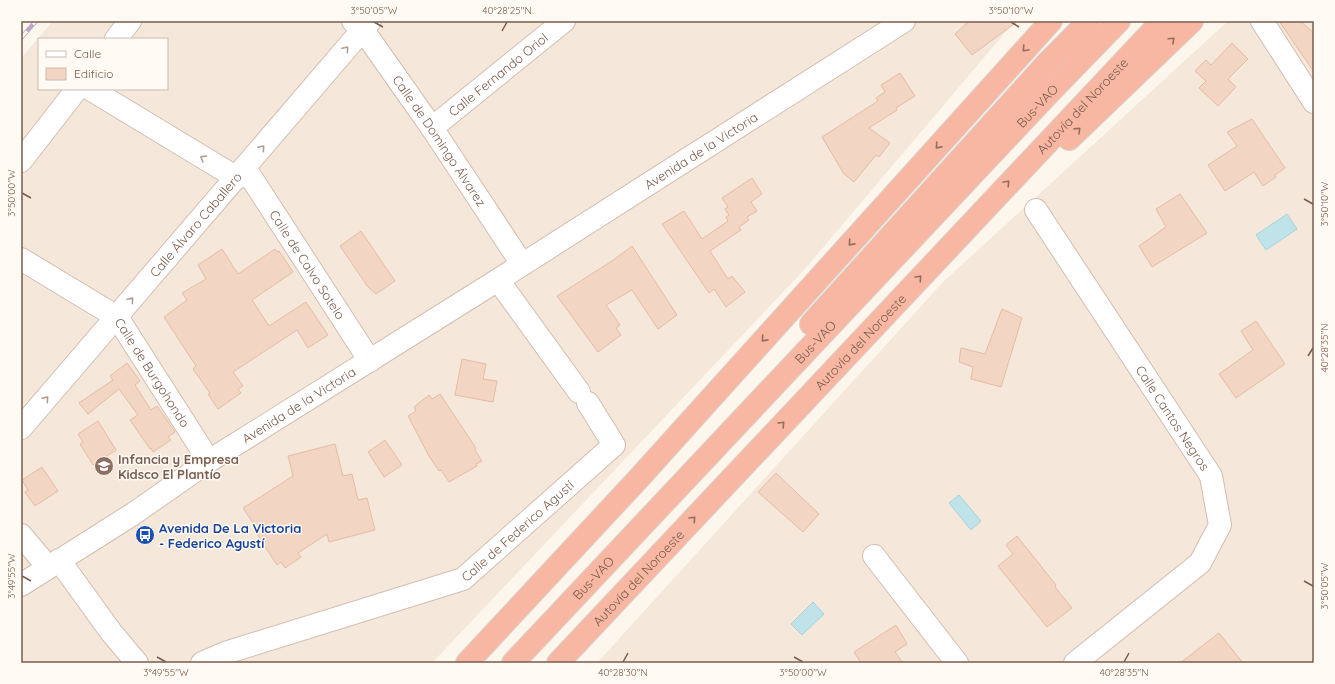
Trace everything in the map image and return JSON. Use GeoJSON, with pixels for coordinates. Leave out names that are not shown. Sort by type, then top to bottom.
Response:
{"type":"FeatureCollection","features":[{"type":"Feature","properties":{"kind":"highway"},"geometry":{"type":"LineString","coordinates":[[466,663],[645,471],[1051,21]]}},
{"type":"Feature","properties":{"kind":"highway"},"geometry":{"type":"LineString","coordinates":[[665,500],[785,353],[1048,62],[1089,21]]}},
{"type":"Feature","properties":{"kind":"highway","name":"Bus-VAO"},"geometry":{"type":"LineString","coordinates":[[513,663],[1045,97],[1119,21]]}},
{"type":"Feature","properties":{"kind":"highway","name":"Autovía del Noroeste"},"geometry":{"type":"LineString","coordinates":[[558,663],[1034,155],[1162,21]]}},
{"type":"Feature","properties":{"kind":"highway"},"geometry":{"type":"LineString","coordinates":[[1034,155],[1054,154],[1192,21]]}},
{"type":"Feature","properties":{"kind":"street"},"geometry":{"type":"LineString","coordinates":[[117,38],[130,21]]}},
{"type":"Feature","properties":{"kind":"street","name":"Calle Fernando Oriol"},"geometry":{"type":"LineString","coordinates":[[432,128],[564,21]]}},
{"type":"Feature","properties":{"kind":"street","name":"Avenida de la Victoria"},"geometry":{"type":"LineString","coordinates":[[21,585],[133,514],[210,461],[498,280],[904,21]]}},
{"type":"Feature","properties":{"kind":"street"},"geometry":{"type":"LineString","coordinates":[[1262,21],[1314,102]]}},
{"type":"Feature","properties":{"kind":"street","name":"Calle de Domingo Álvarez"},"geometry":{"type":"LineString","coordinates":[[362,24],[522,264]]}},
{"type":"Feature","properties":{"kind":"street","name":"Calle Álvaro Caballero"},"geometry":{"type":"LineString","coordinates":[[21,428],[241,173],[362,24]]}},
{"type":"Feature","properties":{"kind":"street"},"geometry":{"type":"LineString","coordinates":[[21,161],[76,90]]}},
{"type":"Feature","properties":{"kind":"street","name":"Calle de Calvo Sotelo"},"geometry":{"type":"LineString","coordinates":[[92,90],[241,173],[370,361]]}},
{"type":"Feature","properties":{"kind":"street","name":"Calle Cantos Negros"},"geometry":{"type":"LineString","coordinates":[[1036,210],[1211,476],[1220,525],[1200,563],[1075,663]]}},
{"type":"Feature","properties":{"kind":"street","name":"Calle de Burgohondo"},"geometry":{"type":"LineString","coordinates":[[21,259],[117,317],[210,461]]}},
{"type":"Feature","properties":{"kind":"street","name":"Calle de Federico Agustí"},"geometry":{"type":"LineString","coordinates":[[202,663],[228,658],[463,579],[614,445],[583,397],[498,280]]}},
{"type":"Feature","properties":{"kind":"street"},"geometry":{"type":"LineString","coordinates":[[21,535],[54,563],[137,663]]}},
{"type":"Feature","properties":{"kind":"street"},"geometry":{"type":"LineString","coordinates":[[874,556],[957,663]]}},
{"type":"Feature","properties":{"kind":"shaded area"},"geometry":{"type":"Polygon","coordinates":[[[53,21],[1015,21],[804,270],[432,663],[21,663],[21,58],[38,38],[38,90],[168,90],[168,38],[38,38],[53,21]]]}},
{"type":"Feature","properties":{"kind":"shaded area"},"geometry":{"type":"Polygon","coordinates":[[[1228,21],[1314,21],[1314,663],[597,663],[943,282],[1228,21]]]}},
{"type":"Feature","properties":{"kind":"water"},"geometry":{"type":"Polygon","coordinates":[[[1287,214],[1297,229],[1266,250],[1256,235],[1287,214]]]}},
{"type":"Feature","properties":{"kind":"water"},"geometry":{"type":"Polygon","coordinates":[[[959,495],[981,521],[971,530],[949,503],[959,495]]]}},
{"type":"Feature","properties":{"kind":"water"},"geometry":{"type":"Polygon","coordinates":[[[813,602],[824,614],[802,635],[791,624],[813,602]]]}},
{"type":"Feature","properties":{"kind":"building"},"geometry":{"type":"Polygon","coordinates":[[[969,21],[1018,21],[972,55],[955,34],[969,21]]]}},
{"type":"Feature","properties":{"kind":"building"},"geometry":{"type":"Polygon","coordinates":[[[1279,21],[1300,21],[1314,33],[1314,72],[1279,21]]]}},
{"type":"Feature","properties":{"kind":"building"},"geometry":{"type":"Polygon","coordinates":[[[1232,43],[1248,59],[1228,79],[1236,87],[1218,106],[1199,88],[1206,81],[1195,71],[1206,60],[1211,65],[1232,43]]]}},
{"type":"Feature","properties":{"kind":"building"},"geometry":{"type":"Polygon","coordinates":[[[900,73],[915,96],[896,108],[897,110],[869,128],[890,143],[879,157],[876,155],[854,182],[844,174],[822,137],[878,101],[876,98],[885,92],[881,85],[900,73]]]}},
{"type":"Feature","properties":{"kind":"building"},"geometry":{"type":"Polygon","coordinates":[[[1252,119],[1285,168],[1275,175],[1276,177],[1263,186],[1254,172],[1225,191],[1208,165],[1237,146],[1227,132],[1252,119]]]}},
{"type":"Feature","properties":{"kind":"building"},"geometry":{"type":"Polygon","coordinates":[[[752,178],[762,194],[751,202],[757,211],[747,217],[749,220],[739,227],[741,230],[710,251],[728,279],[732,276],[745,292],[726,307],[714,289],[709,293],[662,224],[684,211],[702,239],[728,221],[726,217],[729,215],[725,209],[728,207],[722,198],[752,178]]]}},
{"type":"Feature","properties":{"kind":"building"},"geometry":{"type":"Polygon","coordinates":[[[1180,194],[1207,233],[1152,267],[1139,246],[1166,227],[1156,209],[1180,194]]]}},
{"type":"Feature","properties":{"kind":"building"},"geometry":{"type":"Polygon","coordinates":[[[361,231],[395,281],[376,294],[368,287],[340,246],[361,231]]]}},
{"type":"Feature","properties":{"kind":"building"},"geometry":{"type":"Polygon","coordinates":[[[632,246],[677,315],[658,329],[632,290],[606,305],[620,325],[616,328],[621,335],[598,352],[557,296],[612,261],[632,246]]]}},
{"type":"Feature","properties":{"kind":"building"},"geometry":{"type":"Polygon","coordinates":[[[222,249],[238,274],[275,249],[277,252],[279,251],[293,272],[252,300],[269,326],[306,302],[328,335],[308,348],[297,330],[233,372],[243,386],[238,389],[241,393],[218,409],[208,394],[210,393],[193,369],[196,366],[164,317],[187,300],[182,293],[206,279],[198,265],[222,249]]]}},
{"type":"Feature","properties":{"kind":"building"},"geometry":{"type":"Polygon","coordinates":[[[1002,309],[1022,318],[1001,387],[971,379],[973,367],[959,362],[961,348],[985,354],[1002,309]]]}},
{"type":"Feature","properties":{"kind":"building"},"geometry":{"type":"Polygon","coordinates":[[[1256,321],[1285,364],[1236,398],[1219,374],[1253,350],[1241,331],[1256,321]]]}},
{"type":"Feature","properties":{"kind":"building"},"geometry":{"type":"Polygon","coordinates":[[[462,359],[486,364],[483,379],[497,381],[493,402],[455,395],[462,359]]]}},
{"type":"Feature","properties":{"kind":"building"},"geometry":{"type":"Polygon","coordinates":[[[127,363],[140,381],[135,385],[151,410],[157,406],[175,432],[168,437],[171,440],[153,452],[130,420],[138,415],[119,389],[88,414],[79,403],[113,380],[110,376],[127,363]]]}},
{"type":"Feature","properties":{"kind":"building"},"geometry":{"type":"Polygon","coordinates":[[[440,394],[476,448],[475,450],[482,461],[476,464],[477,466],[449,482],[441,470],[439,471],[429,456],[408,416],[416,411],[414,407],[429,395],[432,399],[440,394]]]}},
{"type":"Feature","properties":{"kind":"building"},"geometry":{"type":"Polygon","coordinates":[[[98,421],[116,450],[93,465],[80,444],[83,442],[78,434],[98,421]]]}},
{"type":"Feature","properties":{"kind":"building"},"geometry":{"type":"Polygon","coordinates":[[[385,440],[402,465],[384,477],[368,452],[385,440]]]}},
{"type":"Feature","properties":{"kind":"building"},"geometry":{"type":"Polygon","coordinates":[[[335,444],[343,476],[352,474],[358,500],[367,498],[375,530],[329,542],[327,534],[298,553],[301,557],[285,568],[281,562],[277,565],[255,531],[257,529],[243,508],[293,476],[288,456],[335,444]]]}},
{"type":"Feature","properties":{"kind":"building"},"geometry":{"type":"Polygon","coordinates":[[[42,467],[58,491],[35,506],[25,492],[28,490],[22,480],[42,467]]]}},
{"type":"Feature","properties":{"kind":"building"},"geometry":{"type":"Polygon","coordinates":[[[776,473],[819,514],[803,532],[758,492],[776,473]]]}},
{"type":"Feature","properties":{"kind":"building"},"geometry":{"type":"Polygon","coordinates":[[[1017,536],[1056,585],[1055,587],[1072,608],[1047,627],[998,566],[1013,554],[1006,545],[1017,536]]]}},
{"type":"Feature","properties":{"kind":"building"},"geometry":{"type":"Polygon","coordinates":[[[896,625],[907,644],[895,652],[903,663],[861,663],[854,652],[896,625]]]}},
{"type":"Feature","properties":{"kind":"building"},"geometry":{"type":"Polygon","coordinates":[[[1219,633],[1243,663],[1180,663],[1219,633]]]}},
{"type":"Feature","properties":{"kind":"railway"},"geometry":{"type":"LineString","coordinates":[[21,38],[36,21]]}},
{"type":"Feature","properties":{"kind":"place","name":"Infancia y Empresa Kidsco El Plantío"},"geometry":{"type":"Point","coordinates":[104,466]}},
{"type":"Feature","properties":{"kind":"place","name":"Avenida De La Victoria - Federico Agustí"},"geometry":{"type":"Point","coordinates":[145,535]}}]}
